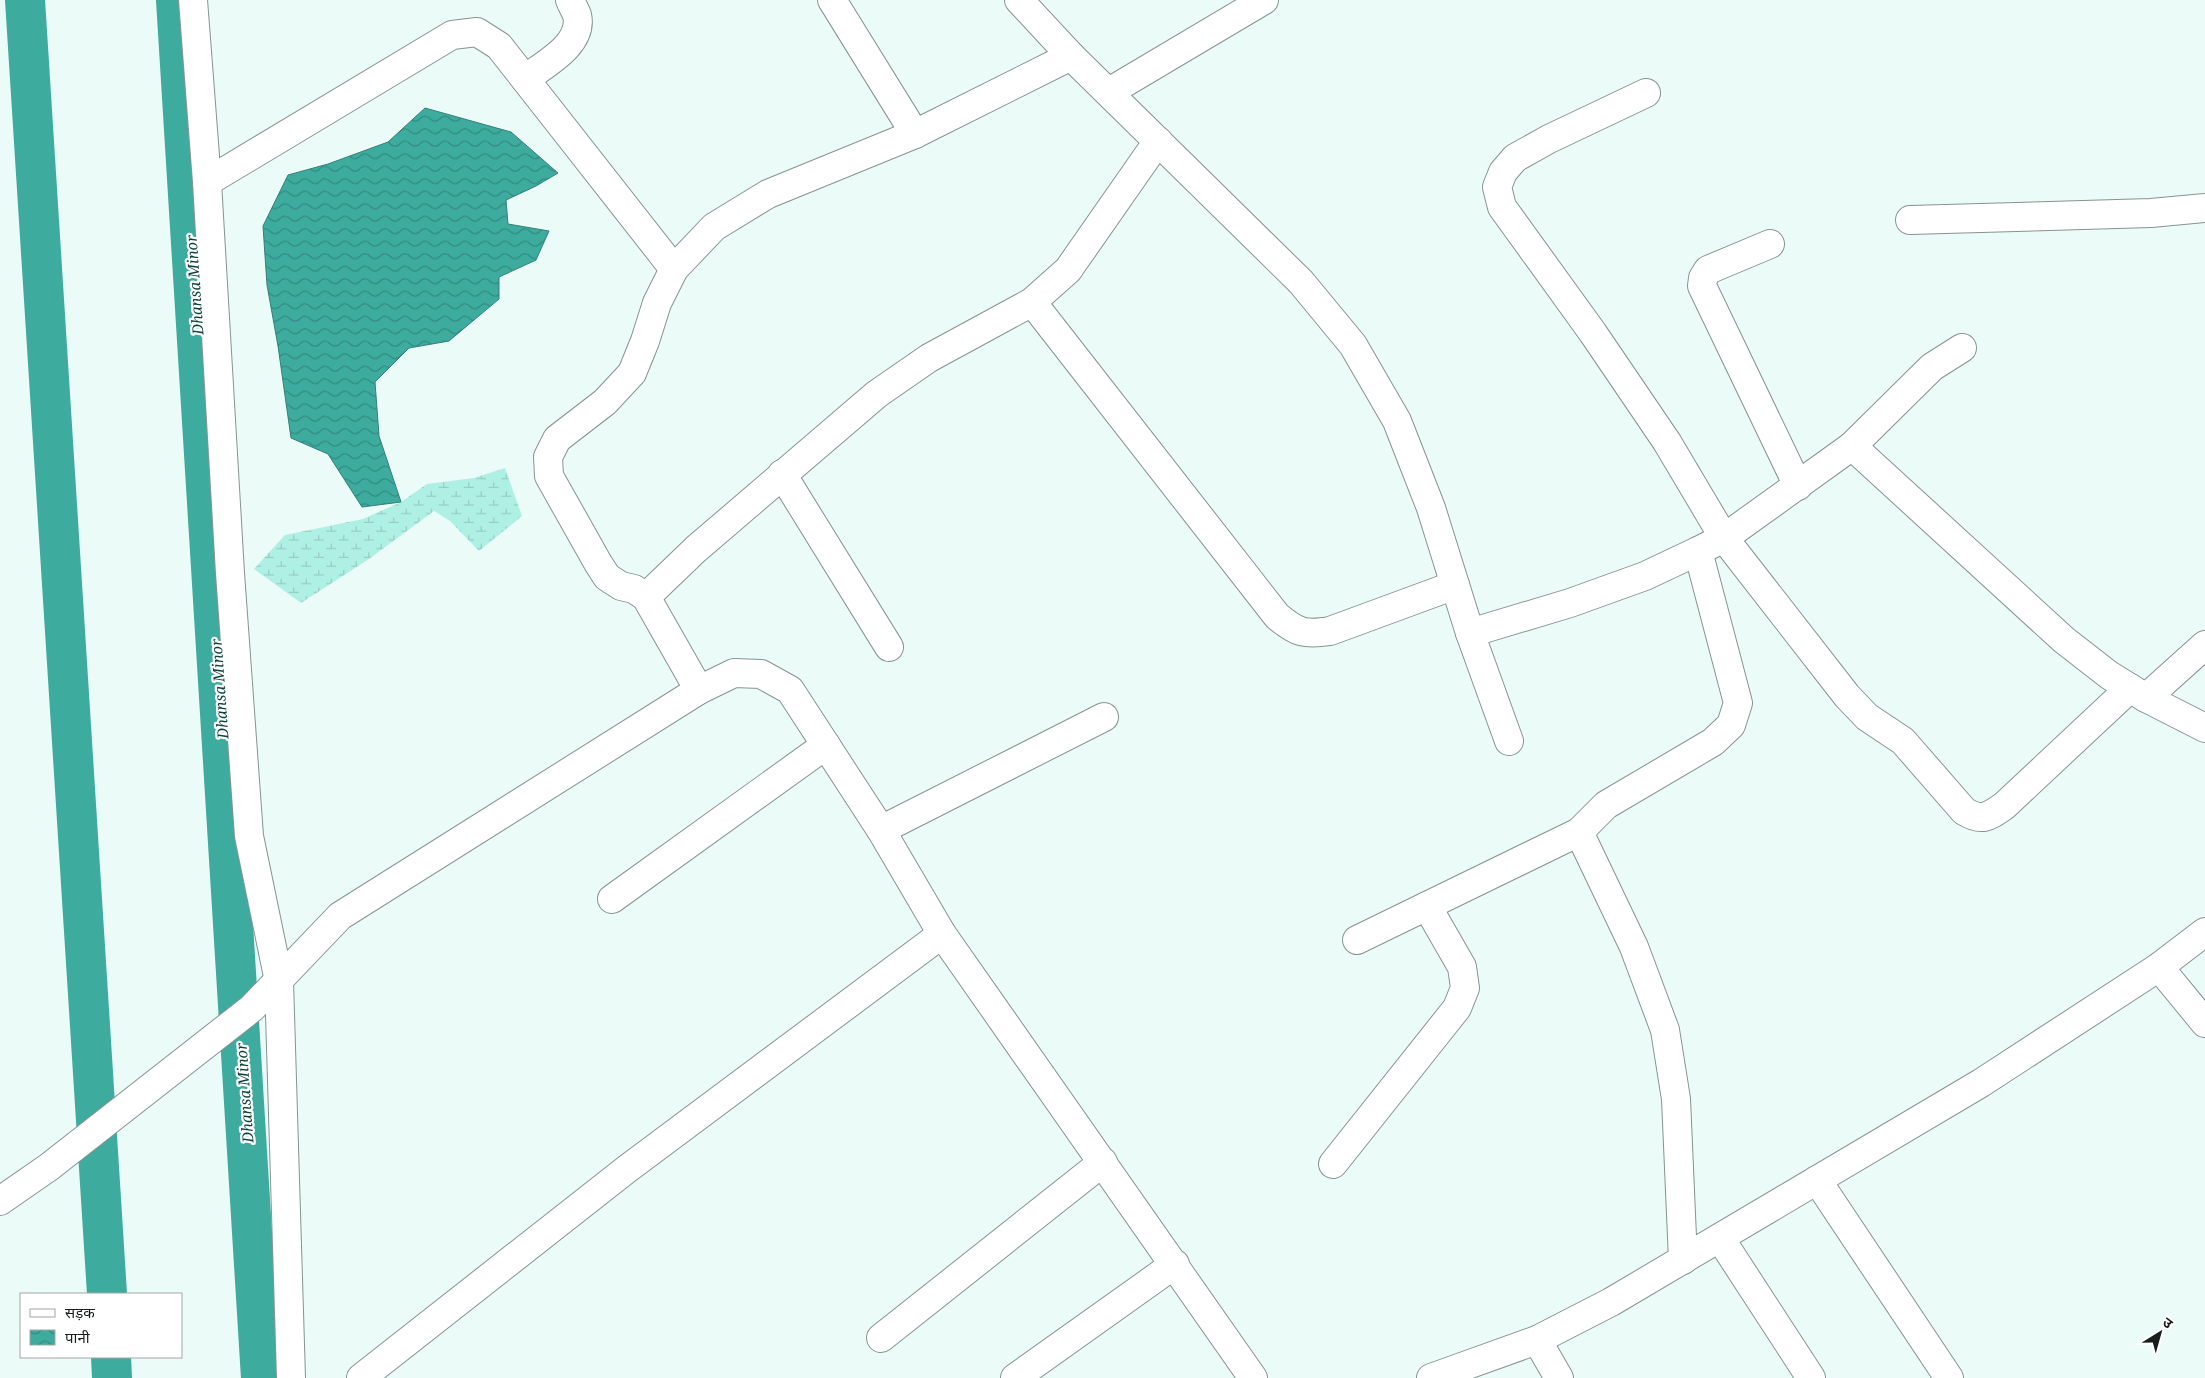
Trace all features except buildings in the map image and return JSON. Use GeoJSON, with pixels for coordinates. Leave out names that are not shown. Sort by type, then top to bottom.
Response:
{"type":"FeatureCollection","features":[{"type":"Feature","properties":{"kind":"street"},"geometry":{"type":"LineString","coordinates":[[193,0],[207,182],[230,573],[249,836],[279,981],[291,1378]]}},
{"type":"Feature","properties":{"kind":"street"},"geometry":{"type":"LineString","coordinates":[[525,79],[569,46],[576,32],[577,16],[570,0]]}},
{"type":"Feature","properties":{"kind":"street"},"geometry":{"type":"LineString","coordinates":[[832,0],[915,134]]}},
{"type":"Feature","properties":{"kind":"street"},"geometry":{"type":"LineString","coordinates":[[1019,0],[1071,56],[1301,282],[1353,345],[1397,421],[1431,508],[1470,633],[1509,741]]}},
{"type":"Feature","properties":{"kind":"street"},"geometry":{"type":"LineString","coordinates":[[1109,92],[1264,0]]}},
{"type":"Feature","properties":{"kind":"street"},"geometry":{"type":"LineString","coordinates":[[207,182],[452,35],[477,32],[499,46],[674,269]]}},
{"type":"Feature","properties":{"kind":"street"},"geometry":{"type":"LineString","coordinates":[[699,690],[646,598],[634,589],[621,586],[608,577],[598,563],[549,476],[548,457],[557,439],[605,402],[632,373],[657,303],[674,269],[714,227],[768,194],[915,134],[1071,56]]}},
{"type":"Feature","properties":{"kind":"street"},"geometry":{"type":"LineString","coordinates":[[1646,93],[1549,138],[1515,158],[1503,172],[1497,188],[1502,207],[1667,442],[1724,538],[1847,696],[1867,717],[1904,740],[1964,811],[1975,818],[1989,817],[2138,693],[2205,645]]}},
{"type":"Feature","properties":{"kind":"street"},"geometry":{"type":"LineString","coordinates":[[646,598],[696,549],[877,394],[928,358],[1032,302],[1068,270],[1158,141]]}},
{"type":"Feature","properties":{"kind":"street"},"geometry":{"type":"LineString","coordinates":[[1910,220],[2151,213],[2205,208]]}},
{"type":"Feature","properties":{"kind":"street"},"geometry":{"type":"LineString","coordinates":[[1770,244],[1708,270],[1703,278],[1702,286],[1798,486]]}},
{"type":"Feature","properties":{"kind":"street"},"geometry":{"type":"LineString","coordinates":[[1032,302],[1277,616],[1292,628],[1309,634],[1330,631],[1455,585]]}},
{"type":"Feature","properties":{"kind":"street"},"geometry":{"type":"LineString","coordinates":[[1470,633],[1570,603],[1645,576],[1724,538],[1852,446],[1932,367],[1962,348]]}},
{"type":"Feature","properties":{"kind":"street"},"geometry":{"type":"LineString","coordinates":[[1852,446],[2064,640],[2109,676],[2205,728]]}},
{"type":"Feature","properties":{"kind":"street"},"geometry":{"type":"LineString","coordinates":[[782,474],[888,647]]}},
{"type":"Feature","properties":{"kind":"street"},"geometry":{"type":"LineString","coordinates":[[1357,940],[1579,832],[1606,805],[1713,742],[1732,725],[1738,704],[1698,551]]}},
{"type":"Feature","properties":{"kind":"street"},"geometry":{"type":"LineString","coordinates":[[0,1200],[49,1167],[252,1008],[340,916],[699,690],[734,673],[761,674],[790,690],[881,830],[942,934],[1175,1264],[1253,1378]]}},
{"type":"Feature","properties":{"kind":"street"},"geometry":{"type":"LineString","coordinates":[[881,830],[1104,717]]}},
{"type":"Feature","properties":{"kind":"street"},"geometry":{"type":"LineString","coordinates":[[612,899],[826,745]]}},
{"type":"Feature","properties":{"kind":"street"},"geometry":{"type":"LineString","coordinates":[[1579,832],[1634,947],[1665,1030],[1676,1098],[1683,1260]]}},
{"type":"Feature","properties":{"kind":"street"},"geometry":{"type":"LineString","coordinates":[[1333,1164],[1457,1008],[1465,988],[1462,967],[1427,906]]}},
{"type":"Feature","properties":{"kind":"street"},"geometry":{"type":"LineString","coordinates":[[1431,1378],[1537,1340],[1611,1302],[1981,1083],[2159,967],[2205,932]]}},
{"type":"Feature","properties":{"kind":"street"},"geometry":{"type":"LineString","coordinates":[[361,1378],[627,1169],[942,934]]}},
{"type":"Feature","properties":{"kind":"street"},"geometry":{"type":"LineString","coordinates":[[2159,967],[2205,1023]]}},
{"type":"Feature","properties":{"kind":"street"},"geometry":{"type":"LineString","coordinates":[[881,1338],[1103,1162]]}},
{"type":"Feature","properties":{"kind":"street"},"geometry":{"type":"LineString","coordinates":[[1817,1180],[1948,1378]]}},
{"type":"Feature","properties":{"kind":"street"},"geometry":{"type":"LineString","coordinates":[[1720,1238],[1811,1378]]}},
{"type":"Feature","properties":{"kind":"street"},"geometry":{"type":"LineString","coordinates":[[1015,1378],[1175,1264]]}},
{"type":"Feature","properties":{"kind":"street"},"geometry":{"type":"LineString","coordinates":[[1537,1340],[1559,1378]]}},
{"type":"Feature","properties":{"kind":"green space"},"geometry":{"type":"Polygon","coordinates":[[[505,468],[522,516],[479,551],[450,521],[434,511],[369,559],[301,603],[254,569],[285,535],[363,519],[401,502],[427,484],[474,478],[505,468]]]}},
{"type":"Feature","properties":{"kind":"water"},"geometry":{"type":"Polygon","coordinates":[[[425,108],[511,132],[558,173],[506,200],[508,224],[549,231],[536,260],[499,277],[499,299],[449,341],[409,348],[375,382],[379,436],[401,502],[362,507],[328,454],[291,438],[267,285],[263,226],[288,175],[328,164],[388,142],[425,108]]]}},
{"type":"Feature","properties":{"kind":"waterway"},"geometry":{"type":"LineString","coordinates":[[25,0],[107,1293]]}},
{"type":"Feature","properties":{"kind":"waterway","name":"Dhansa Minor"},"geometry":{"type":"LineString","coordinates":[[176,0],[261,1378]]}},
{"type":"Feature","properties":{"kind":"waterway"},"geometry":{"type":"LineString","coordinates":[[111,1358],[112,1378]]}}]}
